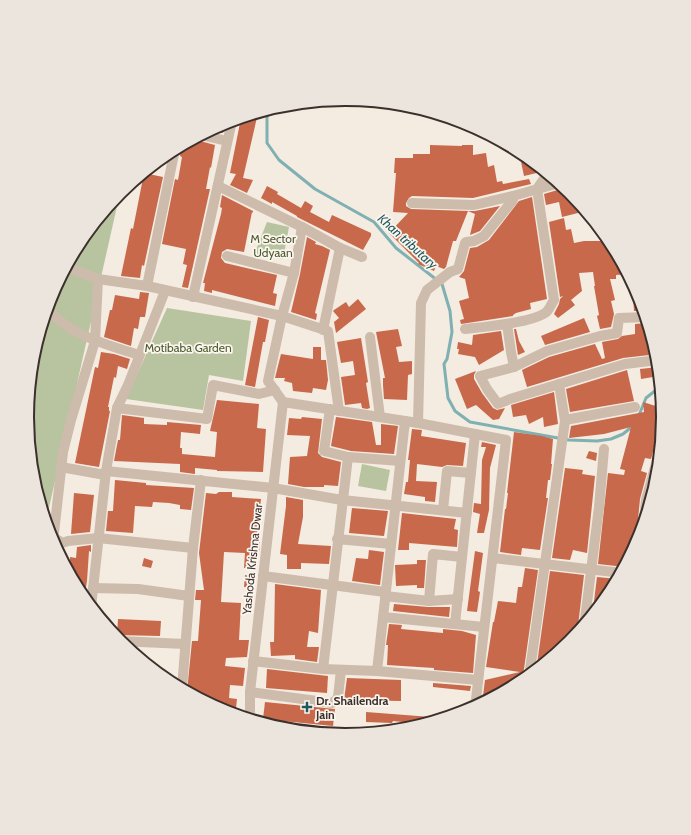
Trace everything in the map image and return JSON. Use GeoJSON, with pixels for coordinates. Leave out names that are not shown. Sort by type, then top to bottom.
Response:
{"type":"FeatureCollection","features":[{"type":"Feature","properties":{"kind":"street"},"geometry":{"type":"LineString","coordinates":[[193,297],[230,128]]}},
{"type":"Feature","properties":{"kind":"street"},"geometry":{"type":"LineString","coordinates":[[210,137],[227,142]]}},
{"type":"Feature","properties":{"kind":"street"},"geometry":{"type":"LineString","coordinates":[[147,286],[173,157]]}},
{"type":"Feature","properties":{"kind":"street"},"geometry":{"type":"LineString","coordinates":[[465,329],[526,320],[547,312],[554,300],[537,189],[546,179]]}},
{"type":"Feature","properties":{"kind":"street"},"geometry":{"type":"LineString","coordinates":[[412,203],[474,205],[553,185]]}},
{"type":"Feature","properties":{"kind":"street"},"geometry":{"type":"LineString","coordinates":[[218,186],[302,226],[340,248],[362,257]]}},
{"type":"Feature","properties":{"kind":"street"},"geometry":{"type":"LineString","coordinates":[[418,423],[421,303],[427,290],[450,272],[458,269],[465,243],[474,241],[484,236],[513,200],[513,196]]}},
{"type":"Feature","properties":{"kind":"street"},"geometry":{"type":"LineString","coordinates":[[302,226],[294,273],[282,316],[268,381],[283,402],[418,423],[506,440],[476,700]]}},
{"type":"Feature","properties":{"kind":"street"},"geometry":{"type":"LineString","coordinates":[[323,330],[340,248]]}},
{"type":"Feature","properties":{"kind":"street"},"geometry":{"type":"LineString","coordinates":[[227,256],[294,273]]}},
{"type":"Feature","properties":{"kind":"street"},"geometry":{"type":"LineString","coordinates":[[72,269],[98,279],[147,286],[282,316],[328,331],[334,410],[324,451],[348,457],[400,461]]}},
{"type":"Feature","properties":{"kind":"street"},"geometry":{"type":"LineString","coordinates":[[55,528],[61,467],[71,420],[95,341],[98,279]]}},
{"type":"Feature","properties":{"kind":"street"},"geometry":{"type":"LineString","coordinates":[[92,599],[105,473],[117,408],[165,291]]}},
{"type":"Feature","properties":{"kind":"street"},"geometry":{"type":"LineString","coordinates":[[52,314],[68,328],[95,341],[139,355]]}},
{"type":"Feature","properties":{"kind":"street"},"geometry":{"type":"LineString","coordinates":[[640,317],[620,318],[617,333],[600,336],[547,351],[514,367],[480,376],[498,404],[625,364],[652,361]]}},
{"type":"Feature","properties":{"kind":"street"},"geometry":{"type":"LineString","coordinates":[[507,324],[510,352],[514,367]]}},
{"type":"Feature","properties":{"kind":"street"},"geometry":{"type":"LineString","coordinates":[[370,337],[380,417]]}},
{"type":"Feature","properties":{"kind":"street"},"geometry":{"type":"LineString","coordinates":[[117,408],[207,419],[213,384],[259,394],[274,390]]}},
{"type":"Feature","properties":{"kind":"street"},"geometry":{"type":"LineString","coordinates":[[530,669],[564,432],[565,420],[559,384]]}},
{"type":"Feature","properties":{"kind":"street","name":"Yashoda Krishna Dwar"},"geometry":{"type":"LineString","coordinates":[[250,714],[250,692],[253,661],[283,402]]}},
{"type":"Feature","properties":{"kind":"street"},"geometry":{"type":"LineString","coordinates":[[565,420],[634,407]]}},
{"type":"Feature","properties":{"kind":"street"},"geometry":{"type":"LineString","coordinates":[[377,671],[405,421]]}},
{"type":"Feature","properties":{"kind":"street"},"geometry":{"type":"LineString","coordinates":[[455,624],[475,434]]}},
{"type":"Feature","properties":{"kind":"street"},"geometry":{"type":"LineString","coordinates":[[586,616],[592,570],[604,449]]}},
{"type":"Feature","properties":{"kind":"street"},"geometry":{"type":"LineString","coordinates":[[323,669],[337,539],[348,457]]}},
{"type":"Feature","properties":{"kind":"street"},"geometry":{"type":"LineString","coordinates":[[61,467],[105,473],[201,480],[273,488],[342,500],[467,513]]}},
{"type":"Feature","properties":{"kind":"street"},"geometry":{"type":"LineString","coordinates":[[442,510],[447,471],[471,473]]}},
{"type":"Feature","properties":{"kind":"street"},"geometry":{"type":"LineString","coordinates":[[182,683],[193,548],[201,480]]}},
{"type":"Feature","properties":{"kind":"street"},"geometry":{"type":"LineString","coordinates":[[60,542],[62,543],[98,538],[193,548]]}},
{"type":"Feature","properties":{"kind":"street"},"geometry":{"type":"LineString","coordinates":[[337,539],[391,544]]}},
{"type":"Feature","properties":{"kind":"street"},"geometry":{"type":"LineString","coordinates":[[429,601],[433,554],[462,557]]}},
{"type":"Feature","properties":{"kind":"street"},"geometry":{"type":"LineString","coordinates":[[493,558],[615,572]]}},
{"type":"Feature","properties":{"kind":"street"},"geometry":{"type":"LineString","coordinates":[[263,576],[332,585],[429,601],[458,598]]}},
{"type":"Feature","properties":{"kind":"street"},"geometry":{"type":"LineString","coordinates":[[93,588],[138,589],[189,596]]}},
{"type":"Feature","properties":{"kind":"street"},"geometry":{"type":"LineString","coordinates":[[383,617],[484,627]]}},
{"type":"Feature","properties":{"kind":"street"},"geometry":{"type":"LineString","coordinates":[[129,641],[185,644]]}},
{"type":"Feature","properties":{"kind":"street"},"geometry":{"type":"LineString","coordinates":[[253,661],[323,669],[377,671],[478,680]]}},
{"type":"Feature","properties":{"kind":"street"},"geometry":{"type":"LineString","coordinates":[[250,692],[332,703],[338,697],[341,670]]}},
{"type":"Feature","properties":{"kind":"green space"},"geometry":{"type":"Polygon","coordinates":[[[117,205],[49,510],[40,478],[35,438],[35,397],[40,357],[51,317],[66,280],[86,244],[117,205]]]}},
{"type":"Feature","properties":{"kind":"green space","name":"M Sector Udyaan"},"geometry":{"type":"Polygon","coordinates":[[[267,222],[289,227],[283,259],[254,255],[267,222]]]}},
{"type":"Feature","properties":{"kind":"green space","name":"Motibaba Garden"},"geometry":{"type":"Polygon","coordinates":[[[167,308],[251,321],[243,381],[209,375],[203,410],[126,399],[167,308]]]}},
{"type":"Feature","properties":{"kind":"green space"},"geometry":{"type":"Polygon","coordinates":[[[362,464],[390,470],[386,491],[358,486],[362,464]]]}},
{"type":"Feature","properties":{"kind":"building"},"geometry":{"type":"Polygon","coordinates":[[[256,120],[243,178],[253,180],[247,193],[230,185],[236,174],[230,173],[240,125],[256,120]]]}},
{"type":"Feature","properties":{"kind":"building"},"geometry":{"type":"Polygon","coordinates":[[[202,141],[215,145],[206,189],[210,189],[188,288],[182,287],[187,265],[183,264],[186,249],[162,244],[175,179],[178,180],[182,157],[180,156],[180,153],[202,141]]]}},
{"type":"Feature","properties":{"kind":"building"},"geometry":{"type":"Polygon","coordinates":[[[430,145],[473,145],[473,155],[486,153],[488,167],[494,165],[497,182],[502,181],[503,184],[529,179],[531,184],[473,198],[412,196],[409,198],[406,206],[411,209],[468,211],[456,241],[453,241],[446,267],[444,269],[436,266],[434,271],[418,264],[419,263],[389,233],[408,213],[393,212],[396,173],[394,173],[395,158],[413,158],[413,154],[430,154],[430,145]]]}},
{"type":"Feature","properties":{"kind":"building"},"geometry":{"type":"Polygon","coordinates":[[[520,159],[538,173],[524,176],[520,159]]]}},
{"type":"Feature","properties":{"kind":"building"},"geometry":{"type":"Polygon","coordinates":[[[151,174],[163,177],[144,266],[142,265],[140,278],[121,276],[131,228],[133,229],[142,181],[151,174]]]}},
{"type":"Feature","properties":{"kind":"building"},"geometry":{"type":"Polygon","coordinates":[[[267,186],[278,192],[277,194],[301,208],[305,201],[313,206],[310,212],[329,222],[332,215],[371,233],[371,236],[363,250],[297,217],[272,202],[272,204],[261,198],[267,186]]]}},
{"type":"Feature","properties":{"kind":"building"},"geometry":{"type":"Polygon","coordinates":[[[558,190],[580,212],[562,217],[559,202],[546,205],[544,194],[558,190]]]}},
{"type":"Feature","properties":{"kind":"building"},"geometry":{"type":"Polygon","coordinates":[[[222,195],[253,211],[253,213],[252,212],[244,252],[227,249],[222,252],[221,258],[225,263],[277,275],[273,293],[277,294],[275,306],[212,290],[212,293],[204,291],[205,283],[203,283],[221,214],[222,208],[220,207],[222,195]]]}},
{"type":"Feature","properties":{"kind":"building"},"geometry":{"type":"Polygon","coordinates":[[[532,197],[547,299],[530,303],[531,309],[516,313],[513,316],[461,324],[460,320],[464,319],[459,301],[469,298],[465,279],[459,277],[464,271],[470,248],[477,247],[489,240],[519,201],[532,197]]]}},
{"type":"Feature","properties":{"kind":"building"},"geometry":{"type":"Polygon","coordinates":[[[500,206],[480,231],[470,235],[475,214],[468,211],[500,206]]]}},
{"type":"Feature","properties":{"kind":"building"},"geometry":{"type":"Polygon","coordinates":[[[564,218],[566,230],[571,229],[574,243],[584,241],[603,241],[605,244],[622,275],[616,275],[616,279],[610,279],[615,300],[611,301],[614,314],[611,327],[600,329],[597,316],[599,315],[593,272],[579,273],[582,291],[571,300],[575,305],[558,318],[554,314],[560,299],[563,296],[560,297],[549,222],[564,218]]]}},
{"type":"Feature","properties":{"kind":"building"},"geometry":{"type":"Polygon","coordinates":[[[307,237],[316,242],[315,244],[330,250],[315,313],[317,314],[316,320],[291,312],[307,237]]]}},
{"type":"Feature","properties":{"kind":"building"},"geometry":{"type":"Polygon","coordinates":[[[140,292],[149,293],[145,317],[140,317],[138,329],[134,328],[131,346],[104,337],[115,295],[139,299],[140,292]]]}},
{"type":"Feature","properties":{"kind":"building"},"geometry":{"type":"Polygon","coordinates":[[[358,299],[366,309],[336,333],[334,322],[339,318],[333,311],[346,302],[349,307],[358,299]]]}},
{"type":"Feature","properties":{"kind":"building"},"geometry":{"type":"Polygon","coordinates":[[[633,299],[638,311],[634,311],[633,299]]]}},
{"type":"Feature","properties":{"kind":"building"},"geometry":{"type":"Polygon","coordinates":[[[258,317],[269,320],[265,342],[263,342],[255,387],[245,385],[258,317]]]}},
{"type":"Feature","properties":{"kind":"building"},"geometry":{"type":"Polygon","coordinates":[[[584,318],[590,332],[545,345],[541,336],[584,318]]]}},
{"type":"Feature","properties":{"kind":"building"},"geometry":{"type":"Polygon","coordinates":[[[642,323],[649,355],[623,358],[527,387],[522,370],[549,357],[595,344],[602,359],[605,358],[602,342],[635,334],[635,324],[642,323]]]}},
{"type":"Feature","properties":{"kind":"building"},"geometry":{"type":"Polygon","coordinates":[[[398,329],[402,346],[396,347],[399,362],[412,361],[412,374],[408,375],[407,400],[384,399],[383,378],[385,378],[376,332],[398,329]]]}},
{"type":"Feature","properties":{"kind":"building"},"geometry":{"type":"Polygon","coordinates":[[[514,329],[516,329],[519,341],[525,352],[518,355],[514,329]]]}},
{"type":"Feature","properties":{"kind":"building"},"geometry":{"type":"Polygon","coordinates":[[[501,331],[504,350],[479,365],[475,357],[458,354],[458,342],[472,345],[473,335],[501,331]]]}},
{"type":"Feature","properties":{"kind":"building"},"geometry":{"type":"Polygon","coordinates":[[[361,338],[368,382],[366,383],[370,408],[367,409],[362,408],[361,403],[345,405],[341,377],[355,375],[353,361],[341,363],[337,342],[361,338]]]}},
{"type":"Feature","properties":{"kind":"building"},"geometry":{"type":"Polygon","coordinates":[[[313,347],[321,347],[321,360],[326,360],[328,380],[326,390],[313,388],[312,393],[293,391],[292,383],[284,381],[285,378],[275,378],[281,354],[313,359],[313,347]]]}},
{"type":"Feature","properties":{"kind":"building"},"geometry":{"type":"Polygon","coordinates":[[[101,352],[130,359],[127,369],[118,366],[116,378],[114,377],[108,407],[110,411],[99,467],[75,463],[95,367],[98,368],[101,352]]]}},
{"type":"Feature","properties":{"kind":"building"},"geometry":{"type":"Polygon","coordinates":[[[653,368],[654,377],[641,379],[640,369],[653,368]]]}},
{"type":"Feature","properties":{"kind":"building"},"geometry":{"type":"Polygon","coordinates":[[[627,370],[634,401],[570,412],[566,389],[627,370]]]}},
{"type":"Feature","properties":{"kind":"building"},"geometry":{"type":"Polygon","coordinates":[[[476,371],[474,379],[493,408],[497,410],[505,408],[499,419],[493,420],[476,405],[467,409],[455,379],[476,371]]]}},
{"type":"Feature","properties":{"kind":"building"},"geometry":{"type":"Polygon","coordinates":[[[554,392],[558,424],[544,427],[543,417],[529,424],[526,415],[513,417],[511,405],[554,392]]]}},
{"type":"Feature","properties":{"kind":"building"},"geometry":{"type":"Polygon","coordinates":[[[217,400],[259,404],[257,428],[266,429],[263,472],[217,471],[195,468],[195,474],[180,472],[180,464],[114,461],[118,440],[120,440],[122,415],[144,418],[144,424],[167,425],[167,422],[201,425],[200,434],[181,432],[180,448],[182,448],[182,454],[215,457],[217,432],[210,431],[217,400]]]}},
{"type":"Feature","properties":{"kind":"building"},"geometry":{"type":"Polygon","coordinates":[[[643,402],[656,406],[657,426],[654,448],[651,459],[645,458],[641,471],[647,473],[640,499],[637,525],[619,566],[598,564],[608,473],[624,475],[625,470],[620,469],[631,427],[604,434],[569,438],[571,426],[644,412],[643,402]]]}},
{"type":"Feature","properties":{"kind":"building"},"geometry":{"type":"Polygon","coordinates":[[[302,417],[322,419],[318,453],[322,457],[341,462],[338,486],[324,485],[324,487],[304,487],[288,484],[290,457],[307,456],[310,436],[287,435],[289,418],[301,419],[302,417]]]}},
{"type":"Feature","properties":{"kind":"building"},"geometry":{"type":"Polygon","coordinates":[[[336,417],[372,422],[376,445],[381,445],[381,424],[398,426],[394,454],[351,451],[331,446],[336,417]]]}},
{"type":"Feature","properties":{"kind":"building"},"geometry":{"type":"Polygon","coordinates":[[[412,429],[422,430],[421,436],[466,443],[463,466],[447,465],[442,467],[417,464],[416,481],[437,482],[435,502],[425,501],[425,497],[404,494],[406,482],[408,482],[410,460],[408,460],[412,429]]]}},
{"type":"Feature","properties":{"kind":"building"},"geometry":{"type":"Polygon","coordinates":[[[514,432],[553,439],[552,464],[550,480],[548,480],[546,498],[548,498],[540,550],[522,548],[521,555],[500,552],[514,432]]]}},
{"type":"Feature","properties":{"kind":"building"},"geometry":{"type":"Polygon","coordinates":[[[482,442],[496,445],[490,468],[489,510],[484,533],[477,533],[480,514],[473,512],[474,503],[481,504],[482,460],[486,447],[481,447],[482,442]]]}},
{"type":"Feature","properties":{"kind":"building"},"geometry":{"type":"Polygon","coordinates":[[[589,451],[597,453],[596,461],[586,458],[589,451]]]}},
{"type":"Feature","properties":{"kind":"building"},"geometry":{"type":"Polygon","coordinates":[[[565,468],[583,470],[582,474],[595,476],[587,553],[573,550],[570,560],[552,558],[565,468]]]}},
{"type":"Feature","properties":{"kind":"building"},"geometry":{"type":"Polygon","coordinates":[[[115,480],[146,483],[146,485],[194,488],[191,510],[180,509],[180,505],[169,503],[153,502],[152,507],[135,506],[133,533],[106,531],[108,511],[113,511],[115,480]]]}},
{"type":"Feature","properties":{"kind":"building"},"geometry":{"type":"Polygon","coordinates":[[[219,492],[232,492],[232,497],[261,499],[256,542],[260,542],[259,552],[255,552],[254,569],[244,568],[245,553],[224,552],[221,602],[241,603],[239,640],[249,640],[247,657],[226,658],[225,666],[245,668],[243,686],[230,685],[229,698],[237,699],[236,708],[208,697],[188,686],[192,641],[198,641],[201,600],[195,600],[196,590],[204,590],[199,553],[206,493],[216,494],[219,492]]]}},
{"type":"Feature","properties":{"kind":"building"},"geometry":{"type":"Polygon","coordinates":[[[74,493],[94,495],[90,532],[71,534],[74,493]]]}},
{"type":"Feature","properties":{"kind":"building"},"geometry":{"type":"Polygon","coordinates":[[[286,497],[303,500],[303,517],[298,544],[331,546],[329,564],[301,563],[301,569],[287,569],[287,555],[280,554],[286,497]]]}},
{"type":"Feature","properties":{"kind":"building"},"geometry":{"type":"Polygon","coordinates":[[[352,508],[388,511],[384,536],[349,533],[352,508]]]}},
{"type":"Feature","properties":{"kind":"building"},"geometry":{"type":"Polygon","coordinates":[[[402,513],[456,519],[454,529],[458,530],[457,547],[409,543],[409,550],[398,550],[402,513]]]}},
{"type":"Feature","properties":{"kind":"building"},"geometry":{"type":"Polygon","coordinates":[[[91,545],[91,552],[89,551],[85,590],[70,562],[70,557],[76,558],[77,547],[91,545]]]}},
{"type":"Feature","properties":{"kind":"building"},"geometry":{"type":"Polygon","coordinates":[[[369,550],[384,552],[380,585],[352,581],[356,558],[368,559],[369,550]]]}},
{"type":"Feature","properties":{"kind":"building"},"geometry":{"type":"Polygon","coordinates":[[[475,551],[483,553],[477,612],[467,611],[475,551]]]}},
{"type":"Feature","properties":{"kind":"building"},"geometry":{"type":"Polygon","coordinates":[[[144,558],[153,561],[151,568],[142,566],[144,558]]]}},
{"type":"Feature","properties":{"kind":"building"},"geometry":{"type":"Polygon","coordinates":[[[417,560],[426,560],[424,588],[417,588],[417,585],[396,586],[395,565],[417,564],[417,560]]]}},
{"type":"Feature","properties":{"kind":"building"},"geometry":{"type":"Polygon","coordinates":[[[525,568],[538,570],[523,674],[483,697],[485,680],[520,672],[486,667],[498,601],[516,603],[518,587],[522,587],[525,568]]]}},
{"type":"Feature","properties":{"kind":"building"},"geometry":{"type":"Polygon","coordinates":[[[550,571],[584,575],[578,625],[551,652],[537,663],[550,571]]]}},
{"type":"Feature","properties":{"kind":"building"},"geometry":{"type":"Polygon","coordinates":[[[245,575],[254,577],[253,587],[244,587],[245,575]]]}},
{"type":"Feature","properties":{"kind":"building"},"geometry":{"type":"Polygon","coordinates":[[[597,577],[612,578],[605,591],[593,607],[597,577]]]}},
{"type":"Feature","properties":{"kind":"building"},"geometry":{"type":"Polygon","coordinates":[[[275,584],[321,590],[318,633],[309,631],[307,647],[319,647],[317,662],[295,659],[295,655],[271,656],[270,642],[274,642],[275,584]]]}},
{"type":"Feature","properties":{"kind":"building"},"geometry":{"type":"Polygon","coordinates":[[[394,604],[450,607],[449,617],[393,611],[394,604]]]}},
{"type":"Feature","properties":{"kind":"building"},"geometry":{"type":"Polygon","coordinates":[[[118,619],[161,621],[160,636],[122,635],[117,630],[118,619]]]}},
{"type":"Feature","properties":{"kind":"building"},"geometry":{"type":"Polygon","coordinates":[[[389,624],[402,625],[401,629],[443,633],[443,629],[462,631],[476,635],[473,673],[434,670],[434,668],[387,665],[388,645],[386,645],[389,624]]]}},
{"type":"Feature","properties":{"kind":"building"},"geometry":{"type":"Polygon","coordinates":[[[267,669],[328,676],[327,693],[266,688],[267,669]]]}},
{"type":"Feature","properties":{"kind":"building"},"geometry":{"type":"Polygon","coordinates":[[[347,678],[401,680],[401,701],[344,700],[347,678]]]}},
{"type":"Feature","properties":{"kind":"building"},"geometry":{"type":"Polygon","coordinates":[[[433,683],[471,686],[470,691],[433,687],[433,683]]]}},
{"type":"Feature","properties":{"kind":"building"},"geometry":{"type":"Polygon","coordinates":[[[265,702],[335,709],[333,726],[273,720],[263,717],[265,702]]]}},
{"type":"Feature","properties":{"kind":"building"},"geometry":{"type":"Polygon","coordinates":[[[366,712],[430,717],[408,723],[393,721],[392,723],[366,722],[366,712]]]}},
{"type":"Feature","properties":{"kind":"waterway","name":"Khan tributary"},"geometry":{"type":"LineString","coordinates":[[267,116],[267,143],[279,160],[315,189],[374,222],[396,248],[442,284],[450,311],[452,332],[447,359],[444,364],[448,398],[455,411],[470,422],[569,440],[597,441],[611,439],[623,434],[634,425]]}},
{"type":"Feature","properties":{"kind":"waterway","name":"Khan tributary"},"geometry":{"type":"LineString","coordinates":[[639,415],[646,398],[655,391]]}},
{"type":"Feature","properties":{"kind":"place","name":"Dr. Shailendra Jain"},"geometry":{"type":"Point","coordinates":[307,707]}}]}
